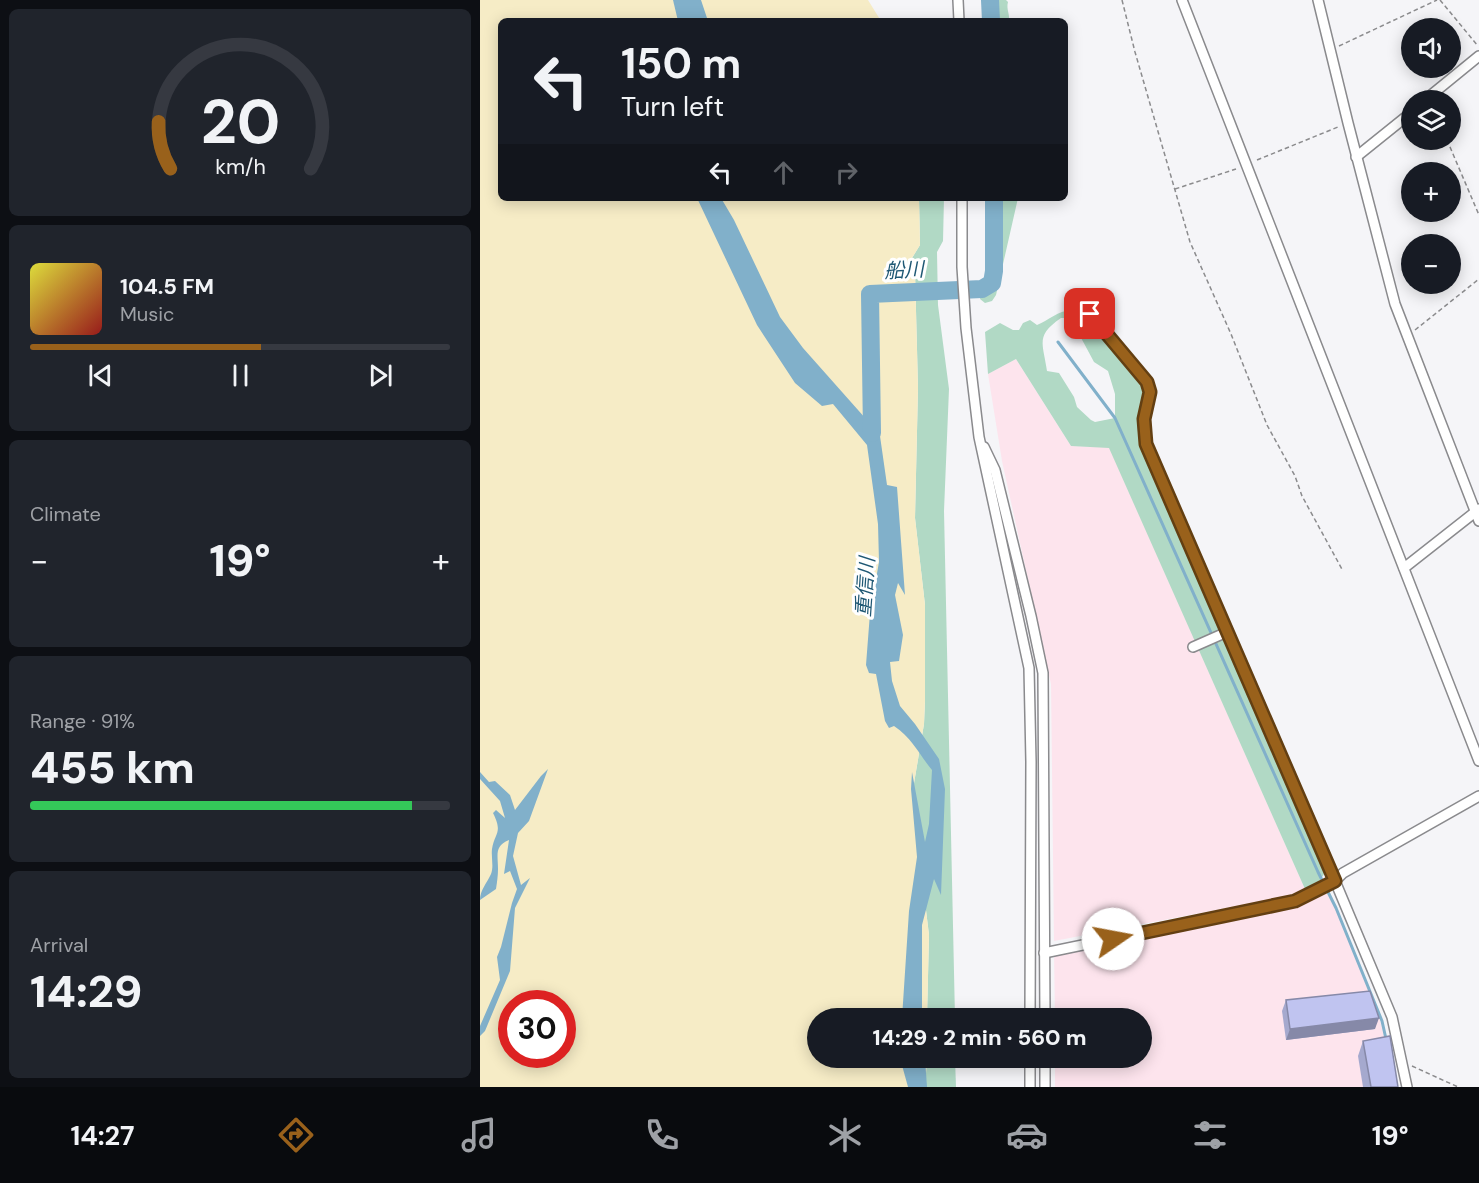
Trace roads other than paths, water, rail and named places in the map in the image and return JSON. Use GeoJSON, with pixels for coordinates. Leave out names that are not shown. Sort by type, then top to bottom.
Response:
{"type":"FeatureCollection","features":[{"type":"Feature","properties":{"kind":"street"},"geometry":{"type":"LineString","coordinates":[[958,0],[959,18]]}},
{"type":"Feature","properties":{"kind":"street"},"geometry":{"type":"LineString","coordinates":[[1182,0],[1477,750],[1479,761]]}},
{"type":"Feature","properties":{"kind":"street"},"geometry":{"type":"LineString","coordinates":[[1318,0],[1395,304],[1478,514],[1404,568]]}},
{"type":"Feature","properties":{"kind":"street"},"geometry":{"type":"LineString","coordinates":[[1437,90],[1479,56]]}},
{"type":"Feature","properties":{"kind":"street"},"geometry":{"type":"LineString","coordinates":[[1356,157],[1401,121]]}},
{"type":"Feature","properties":{"kind":"street"},"geometry":{"type":"LineString","coordinates":[[962,201],[962,267],[966,328],[979,437],[1029,668],[1030,1008]]}},
{"type":"Feature","properties":{"kind":"street"},"geometry":{"type":"LineString","coordinates":[[1090,314],[1147,382],[1150,392],[1144,419],[1146,444],[1392,1017],[1407,1087]]}},
{"type":"Feature","properties":{"kind":"street"},"geometry":{"type":"LineString","coordinates":[[979,437],[995,470],[1043,673],[1045,1008]]}},
{"type":"Feature","properties":{"kind":"street"},"geometry":{"type":"LineString","coordinates":[[1195,647],[1225,632]]}},
{"type":"Feature","properties":{"kind":"street"},"geometry":{"type":"LineString","coordinates":[[1044,952],[1295,901],[1335,881],[1343,873],[1479,796]]}},
{"type":"Feature","properties":{"kind":"street"},"geometry":{"type":"LineString","coordinates":[[1030,1068],[1030,1087]]}},
{"type":"Feature","properties":{"kind":"street"},"geometry":{"type":"LineString","coordinates":[[1045,1068],[1045,1087]]}},
{"type":"Feature","properties":{"kind":"water"},"geometry":{"type":"Polygon","coordinates":[[[673,0],[701,0],[707,18],[677,18],[673,0]]]}},
{"type":"Feature","properties":{"kind":"water"},"geometry":{"type":"Polygon","coordinates":[[[698,201],[723,201],[780,317],[803,348],[866,419],[879,429],[887,485],[897,487],[905,595],[898,583],[895,595],[903,635],[899,661],[890,662],[892,681],[900,706],[939,759],[945,789],[941,895],[934,879],[922,925],[922,1008],[903,1008],[909,911],[917,857],[911,789],[912,772],[925,842],[929,824],[932,770],[906,736],[894,726],[889,728],[885,721],[876,674],[869,673],[866,665],[870,613],[879,562],[878,524],[867,445],[833,404],[822,406],[795,383],[757,325],[698,201]]]}},
{"type":"Feature","properties":{"kind":"water"},"geometry":{"type":"Polygon","coordinates":[[[548,769],[529,821],[518,833],[513,856],[521,885],[530,878],[515,908],[510,971],[502,990],[498,990],[498,1000],[485,1031],[480,1036],[480,1026],[500,980],[497,957],[517,889],[510,871],[504,874],[509,840],[499,848],[496,889],[480,900],[482,890],[492,871],[492,849],[498,829],[493,813],[496,810],[505,818],[500,801],[480,779],[480,772],[489,782],[495,781],[510,795],[515,810],[548,769]]]}},
{"type":"Feature","properties":{"kind":"water"},"geometry":{"type":"Polygon","coordinates":[[[903,1068],[926,1068],[927,1087],[908,1087],[903,1068]]]}},
{"type":"Feature","properties":{"kind":"waterway","name":"船川"},"geometry":{"type":"LineString","coordinates":[[990,0],[991,18]]}},
{"type":"Feature","properties":{"kind":"waterway","name":"船川"},"geometry":{"type":"LineString","coordinates":[[872,433],[870,294],[982,289],[992,283],[994,201]]}},
{"type":"Feature","properties":{"kind":"waterway"},"geometry":{"type":"LineString","coordinates":[[1058,342],[1115,418],[1336,908],[1382,1021],[1386,1039]]}},
{"type":"Feature","properties":{"kind":"water label","name":"重信川"},"geometry":{"type":"Point","coordinates":[865,587]}}]}
